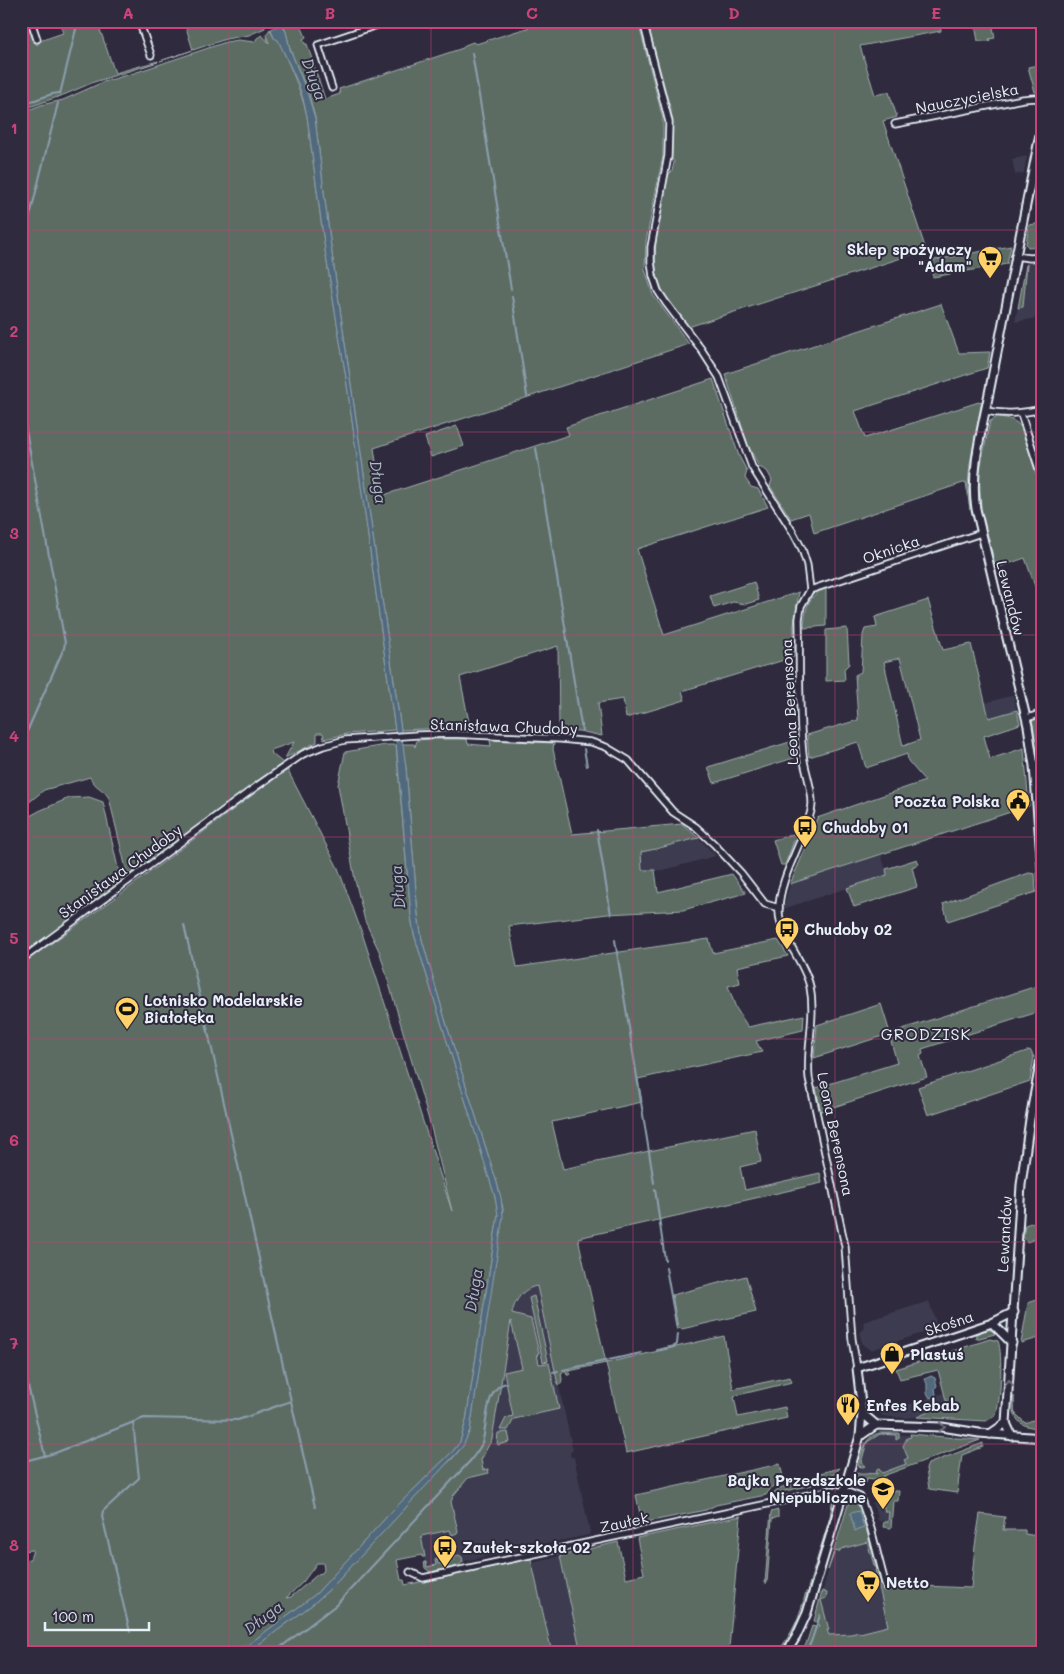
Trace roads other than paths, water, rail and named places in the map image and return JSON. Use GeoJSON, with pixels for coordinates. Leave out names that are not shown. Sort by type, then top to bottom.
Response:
{"type":"FeatureCollection","features":[{"type":"Feature","properties":{"kind":"street"},"geometry":{"type":"LineString","coordinates":[[31,21],[36,39]]}},
{"type":"Feature","properties":{"kind":"street"},"geometry":{"type":"LineString","coordinates":[[139,21],[152,55]]}},
{"type":"Feature","properties":{"kind":"street"},"geometry":{"type":"LineString","coordinates":[[332,88],[318,45],[389,21]]}},
{"type":"Feature","properties":{"kind":"street"},"geometry":{"type":"LineString","coordinates":[[643,21],[667,108],[669,122],[668,156],[651,247],[651,267],[654,281],[666,304],[701,349],[721,381],[752,467],[802,549],[810,590]]}},
{"type":"Feature","properties":{"kind":"street","name":"Nauczycielska"},"geometry":{"type":"LineString","coordinates":[[895,124],[1023,99],[1043,99]]}},
{"type":"Feature","properties":{"kind":"street","name":"Lewandów"},"geometry":{"type":"LineString","coordinates":[[1043,119],[986,411],[974,484],[975,506],[981,533],[1027,718],[1040,813],[1043,881]]}},
{"type":"Feature","properties":{"kind":"street"},"geometry":{"type":"LineString","coordinates":[[1016,256],[1043,257]]}},
{"type":"Feature","properties":{"kind":"street"},"geometry":{"type":"LineString","coordinates":[[986,411],[1003,414],[1021,414],[1043,409]]}},
{"type":"Feature","properties":{"kind":"street"},"geometry":{"type":"LineString","coordinates":[[1021,414],[1043,481]]}},
{"type":"Feature","properties":{"kind":"street","name":"Oknicka"},"geometry":{"type":"LineString","coordinates":[[810,590],[981,533]]}},
{"type":"Feature","properties":{"kind":"street","name":"Leona Berensona"},"geometry":{"type":"LineString","coordinates":[[786,1653],[805,1620],[860,1436],[862,1413],[852,1339],[845,1246],[815,1108],[808,1064],[812,1011],[810,986],[801,963],[781,924],[779,908],[782,891],[808,820],[812,803],[803,757],[799,618],[801,606],[810,590]]}},
{"type":"Feature","properties":{"kind":"street"},"geometry":{"type":"LineString","coordinates":[[1027,718],[1043,713]]}},
{"type":"Feature","properties":{"kind":"street","name":"Stanisława Chudoby"},"geometry":{"type":"LineString","coordinates":[[21,960],[290,762],[314,749],[336,742],[417,735],[452,734],[556,739],[591,742],[606,747],[628,760],[673,812],[696,827],[714,844],[741,873],[765,904],[779,908]]}},
{"type":"Feature","properties":{"kind":"street","name":"Lewandów"},"geometry":{"type":"LineString","coordinates":[[1006,1424],[1021,1185],[1031,1110],[1043,1048]]}},
{"type":"Feature","properties":{"kind":"street","name":"Skośna"},"geometry":{"type":"LineString","coordinates":[[857,1368],[992,1323],[1014,1312]]}},
{"type":"Feature","properties":{"kind":"street","name":"Skośna"},"geometry":{"type":"LineString","coordinates":[[992,1323],[1012,1343]]}},
{"type":"Feature","properties":{"kind":"street"},"geometry":{"type":"LineString","coordinates":[[862,1413],[876,1425]]}},
{"type":"Feature","properties":{"kind":"street"},"geometry":{"type":"LineString","coordinates":[[990,1434],[1006,1424],[1012,1436]]}},
{"type":"Feature","properties":{"kind":"street"},"geometry":{"type":"LineString","coordinates":[[860,1436],[876,1425],[942,1427],[990,1434],[1043,1438]]}},
{"type":"Feature","properties":{"kind":"street","name":"Zaułek"},"geometry":{"type":"LineString","coordinates":[[410,1572],[422,1578],[828,1490],[844,1491]]}},
{"type":"Feature","properties":{"kind":"street"},"geometry":{"type":"LineString","coordinates":[[844,1491],[857,1495],[862,1500],[886,1587]]}},
{"type":"Feature","properties":{"kind":"water"},"geometry":{"type":"Polygon","coordinates":[[[282,24],[315,118],[329,233],[406,768],[418,915],[422,940],[497,1183],[503,1216],[470,1430],[463,1446],[333,1586],[313,1604],[247,1653],[237,1653],[316,1594],[392,1511],[460,1442],[466,1421],[498,1215],[495,1197],[414,934],[395,730],[346,378],[325,250],[307,116],[298,83],[271,29],[282,24]]]}},
{"type":"Feature","properties":{"kind":"water"},"geometry":{"type":"Polygon","coordinates":[[[931,1376],[935,1378],[937,1386],[935,1388],[936,1395],[930,1398],[927,1393],[925,1379],[931,1376]]]}},
{"type":"Feature","properties":{"kind":"water"},"geometry":{"type":"Polygon","coordinates":[[[859,1511],[864,1528],[855,1531],[850,1513],[859,1511]]]}},
{"type":"Feature","properties":{"kind":"waterway"},"geometry":{"type":"LineString","coordinates":[[60,94],[78,21]]}},
{"type":"Feature","properties":{"kind":"waterway"},"geometry":{"type":"LineString","coordinates":[[472,53],[511,289]]}},
{"type":"Feature","properties":{"kind":"waterway"},"geometry":{"type":"LineString","coordinates":[[21,105],[59,93]]}},
{"type":"Feature","properties":{"kind":"waterway"},"geometry":{"type":"LineString","coordinates":[[21,252],[58,103]]}},
{"type":"Feature","properties":{"kind":"waterway"},"geometry":{"type":"LineString","coordinates":[[512,296],[527,396]]}},
{"type":"Feature","properties":{"kind":"waterway"},"geometry":{"type":"LineString","coordinates":[[21,403],[65,643],[21,745]]}},
{"type":"Feature","properties":{"kind":"waterway"},"geometry":{"type":"LineString","coordinates":[[536,448],[582,731]]}},
{"type":"Feature","properties":{"kind":"waterway"},"geometry":{"type":"LineString","coordinates":[[584,749],[587,766]]}},
{"type":"Feature","properties":{"kind":"waterway"},"geometry":{"type":"LineString","coordinates":[[597,830],[611,915]]}},
{"type":"Feature","properties":{"kind":"waterway"},"geometry":{"type":"LineString","coordinates":[[184,925],[291,1401]]}},
{"type":"Feature","properties":{"kind":"waterway"},"geometry":{"type":"LineString","coordinates":[[615,940],[654,1183]]}},
{"type":"Feature","properties":{"kind":"waterway"},"geometry":{"type":"LineString","coordinates":[[655,1189],[665,1260]]}},
{"type":"Feature","properties":{"kind":"waterway"},"geometry":{"type":"LineString","coordinates":[[666,1268],[677,1329]]}},
{"type":"Feature","properties":{"kind":"waterway"},"geometry":{"type":"LineString","coordinates":[[657,1350],[675,1346],[678,1334]]}},
{"type":"Feature","properties":{"kind":"waterway"},"geometry":{"type":"LineString","coordinates":[[563,1370],[641,1353]]}},
{"type":"Feature","properties":{"kind":"waterway"},"geometry":{"type":"LineString","coordinates":[[21,1357],[45,1456]]}},
{"type":"Feature","properties":{"kind":"waterway"},"geometry":{"type":"LineString","coordinates":[[553,1372],[558,1371]]}},
{"type":"Feature","properties":{"kind":"waterway"},"geometry":{"type":"LineString","coordinates":[[273,1653],[336,1605],[471,1460],[482,1443],[490,1399],[499,1386],[506,1383]]}},
{"type":"Feature","properties":{"kind":"waterway"},"geometry":{"type":"LineString","coordinates":[[21,1462],[55,1453],[144,1418],[238,1420],[291,1401],[315,1507]]}},
{"type":"Feature","properties":{"kind":"waterway"},"geometry":{"type":"LineString","coordinates":[[130,1632],[102,1516],[103,1511],[139,1478],[133,1422]]}},
{"type":"Feature","properties":{"kind":"waterway"},"geometry":{"type":"LineString","coordinates":[[805,1653],[811,1642],[820,1615]]}},
{"type":"Feature","properties":{"kind":"place","name":"Sklep spożywczy \"Adam\""},"geometry":{"type":"Point","coordinates":[990,279]}},
{"type":"Feature","properties":{"kind":"place","name":"Poczta Polska"},"geometry":{"type":"Point","coordinates":[1018,822]}},
{"type":"Feature","properties":{"kind":"place","name":"Chudoby 01"},"geometry":{"type":"Point","coordinates":[805,848]}},
{"type":"Feature","properties":{"kind":"place","name":"Chudoby 02"},"geometry":{"type":"Point","coordinates":[787,950]}},
{"type":"Feature","properties":{"kind":"place","name":"Lotnisko Modelarskie Białołęka"},"geometry":{"type":"Point","coordinates":[127,1030]}},
{"type":"Feature","properties":{"kind":"place","name":"Plastuś"},"geometry":{"type":"Point","coordinates":[892,1375]}},
{"type":"Feature","properties":{"kind":"place","name":"Enfes Kebab"},"geometry":{"type":"Point","coordinates":[848,1426]}},
{"type":"Feature","properties":{"kind":"place","name":"Bajka Przedszkole Niepubliczne"},"geometry":{"type":"Point","coordinates":[883,1510]}},
{"type":"Feature","properties":{"kind":"place","name":"Zaułek-szkoła 02"},"geometry":{"type":"Point","coordinates":[445,1568]}},
{"type":"Feature","properties":{"kind":"place","name":"Netto"},"geometry":{"type":"Point","coordinates":[868,1603]}},
{"type":"Feature","properties":{"kind":"district","name":"GRODZISK"},"geometry":{"type":"Point","coordinates":[926,1033]}},
{"type":"Feature","properties":{"kind":"water label","name":"Długa"},"geometry":{"type":"Point","coordinates":[315,79]}},
{"type":"Feature","properties":{"kind":"water label","name":"Długa"},"geometry":{"type":"Point","coordinates":[379,482]}},
{"type":"Feature","properties":{"kind":"water label","name":"Długa"},"geometry":{"type":"Point","coordinates":[397,887]}},
{"type":"Feature","properties":{"kind":"water label","name":"Długa"},"geometry":{"type":"Point","coordinates":[473,1290]}},
{"type":"Feature","properties":{"kind":"water label","name":"Długa"},"geometry":{"type":"Point","coordinates":[263,1617]}}]}
